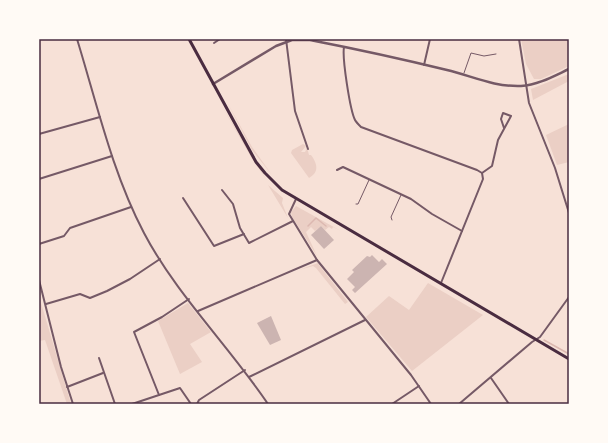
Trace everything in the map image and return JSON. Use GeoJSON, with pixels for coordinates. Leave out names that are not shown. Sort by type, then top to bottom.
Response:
{"type":"FeatureCollection","features":[{"type":"Feature","properties":{"kind":"main road"},"geometry":{"type":"LineString","coordinates":[[189,39],[256,162],[271,179],[296,199],[569,359]]}},
{"type":"Feature","properties":{"kind":"street"},"geometry":{"type":"LineString","coordinates":[[77,39],[112,156],[131,207],[160,259],[198,311],[245,370],[268,404]]}},
{"type":"Feature","properties":{"kind":"street"},"geometry":{"type":"LineString","coordinates":[[214,42],[220,39]]}},
{"type":"Feature","properties":{"kind":"street"},"geometry":{"type":"LineString","coordinates":[[424,64],[430,39]]}},
{"type":"Feature","properties":{"kind":"street"},"geometry":{"type":"LineString","coordinates":[[519,39],[529,103],[554,168],[569,213]]}},
{"type":"Feature","properties":{"kind":"street"},"geometry":{"type":"LineString","coordinates":[[287,40],[295,111],[308,149]]}},
{"type":"Feature","properties":{"kind":"street"},"geometry":{"type":"LineString","coordinates":[[213,84],[264,52],[287,40],[310,40],[344,47],[424,64],[463,76],[507,86],[526,86],[538,83],[569,69]]}},
{"type":"Feature","properties":{"kind":"street"},"geometry":{"type":"LineString","coordinates":[[344,47],[343,60],[353,114],[357,123],[361,127],[482,173],[483,179],[440,284]]}},
{"type":"Feature","properties":{"kind":"street"},"geometry":{"type":"LineString","coordinates":[[482,173],[492,166],[496,146],[511,116],[503,113],[501,119],[504,128]]}},
{"type":"Feature","properties":{"kind":"street"},"geometry":{"type":"LineString","coordinates":[[39,134],[100,117]]}},
{"type":"Feature","properties":{"kind":"street"},"geometry":{"type":"LineString","coordinates":[[39,179],[112,156]]}},
{"type":"Feature","properties":{"kind":"street"},"geometry":{"type":"LineString","coordinates":[[337,170],[343,167],[401,194],[462,231]]}},
{"type":"Feature","properties":{"kind":"street"},"geometry":{"type":"LineString","coordinates":[[222,190],[233,204],[244,234],[250,243],[293,221]]}},
{"type":"Feature","properties":{"kind":"street"},"geometry":{"type":"LineString","coordinates":[[183,198],[214,246],[244,234]]}},
{"type":"Feature","properties":{"kind":"street"},"geometry":{"type":"LineString","coordinates":[[296,199],[289,212],[317,260],[419,386],[431,404]]}},
{"type":"Feature","properties":{"kind":"street"},"geometry":{"type":"LineString","coordinates":[[39,244],[64,236],[70,228],[131,207]]}},
{"type":"Feature","properties":{"kind":"street"},"geometry":{"type":"LineString","coordinates":[[46,304],[80,294],[90,298],[130,279],[160,259]]}},
{"type":"Feature","properties":{"kind":"street"},"geometry":{"type":"LineString","coordinates":[[198,311],[317,260]]}},
{"type":"Feature","properties":{"kind":"street"},"geometry":{"type":"LineString","coordinates":[[39,280],[67,387],[73,404]]}},
{"type":"Feature","properties":{"kind":"street"},"geometry":{"type":"LineString","coordinates":[[459,404],[540,338],[569,297]]}},
{"type":"Feature","properties":{"kind":"street"},"geometry":{"type":"LineString","coordinates":[[159,395],[134,332],[162,317],[189,299]]}},
{"type":"Feature","properties":{"kind":"street"},"geometry":{"type":"LineString","coordinates":[[250,377],[365,320]]}},
{"type":"Feature","properties":{"kind":"street"},"geometry":{"type":"LineString","coordinates":[[99,358],[115,404]]}},
{"type":"Feature","properties":{"kind":"street"},"geometry":{"type":"LineString","coordinates":[[197,404],[199,400],[245,370]]}},
{"type":"Feature","properties":{"kind":"street"},"geometry":{"type":"LineString","coordinates":[[67,387],[103,373]]}},
{"type":"Feature","properties":{"kind":"street"},"geometry":{"type":"LineString","coordinates":[[490,378],[509,404]]}},
{"type":"Feature","properties":{"kind":"street"},"geometry":{"type":"LineString","coordinates":[[392,404],[419,386]]}},
{"type":"Feature","properties":{"kind":"street"},"geometry":{"type":"LineString","coordinates":[[132,404],[180,388],[191,404]]}},
{"type":"Feature","properties":{"kind":"lane"},"geometry":{"type":"LineString","coordinates":[[463,76],[471,53],[484,56],[496,54]]}},
{"type":"Feature","properties":{"kind":"lane"},"geometry":{"type":"LineString","coordinates":[[356,204],[358,204],[369,179]]}},
{"type":"Feature","properties":{"kind":"lane"},"geometry":{"type":"LineString","coordinates":[[392,220],[391,217],[401,194]]}},
{"type":"Feature","properties":{"kind":"shaded area"},"geometry":{"type":"Polygon","coordinates":[[[521,39],[569,39],[569,66],[541,79],[534,79],[526,64],[521,39]]]}},
{"type":"Feature","properties":{"kind":"shaded area"},"geometry":{"type":"Polygon","coordinates":[[[569,74],[569,81],[533,100],[531,89],[569,74]]]}},
{"type":"Feature","properties":{"kind":"shaded area"},"geometry":{"type":"Polygon","coordinates":[[[227,102],[252,147],[272,175],[252,150],[227,102]]]}},
{"type":"Feature","properties":{"kind":"shaded area"},"geometry":{"type":"Polygon","coordinates":[[[222,106],[266,179],[251,157],[222,106]]]}},
{"type":"Feature","properties":{"kind":"shaded area"},"geometry":{"type":"Polygon","coordinates":[[[569,124],[569,162],[557,165],[546,135],[569,124]]]}},
{"type":"Feature","properties":{"kind":"shaded area"},"geometry":{"type":"Polygon","coordinates":[[[303,144],[306,146],[301,152],[305,152],[307,148],[309,155],[311,155],[316,164],[315,173],[309,178],[291,153],[292,150],[303,144]]]}},
{"type":"Feature","properties":{"kind":"shaded area"},"geometry":{"type":"Polygon","coordinates":[[[268,185],[283,198],[282,203],[288,218],[268,185]]]}},
{"type":"Feature","properties":{"kind":"shaded area"},"geometry":{"type":"Polygon","coordinates":[[[296,206],[341,231],[333,227],[332,229],[329,227],[325,230],[321,226],[315,231],[311,227],[306,232],[317,256],[292,217],[291,212],[296,206]]]}},
{"type":"Feature","properties":{"kind":"shaded area"},"geometry":{"type":"Polygon","coordinates":[[[318,263],[348,302],[345,304],[313,266],[299,270],[318,263]]]}},
{"type":"Feature","properties":{"kind":"shaded area"},"geometry":{"type":"Polygon","coordinates":[[[428,283],[483,315],[412,371],[366,317],[389,296],[409,310],[428,283]]]}},
{"type":"Feature","properties":{"kind":"shaded area"},"geometry":{"type":"Polygon","coordinates":[[[39,296],[71,404],[67,404],[45,340],[39,341],[39,296]]]}},
{"type":"Feature","properties":{"kind":"shaded area"},"geometry":{"type":"Polygon","coordinates":[[[188,303],[211,332],[190,344],[202,362],[180,374],[158,321],[188,303]]]}},
{"type":"Feature","properties":{"kind":"building"},"geometry":{"type":"Polygon","coordinates":[[[321,226],[334,240],[324,249],[311,235],[321,226]]]}},
{"type":"Feature","properties":{"kind":"building"},"geometry":{"type":"Polygon","coordinates":[[[372,255],[379,262],[382,259],[387,264],[355,293],[352,290],[355,287],[347,279],[354,272],[352,270],[367,256],[370,257],[372,255]]]}},
{"type":"Feature","properties":{"kind":"building"},"geometry":{"type":"Polygon","coordinates":[[[271,316],[281,340],[270,345],[257,323],[271,316]]]}},
{"type":"Feature","properties":{"kind":"waterway"},"geometry":{"type":"LineString","coordinates":[[308,226],[316,218],[326,226]]}},
{"type":"Feature","properties":{"kind":"waterway"},"geometry":{"type":"LineString","coordinates":[[544,340],[569,354]]}}]}
